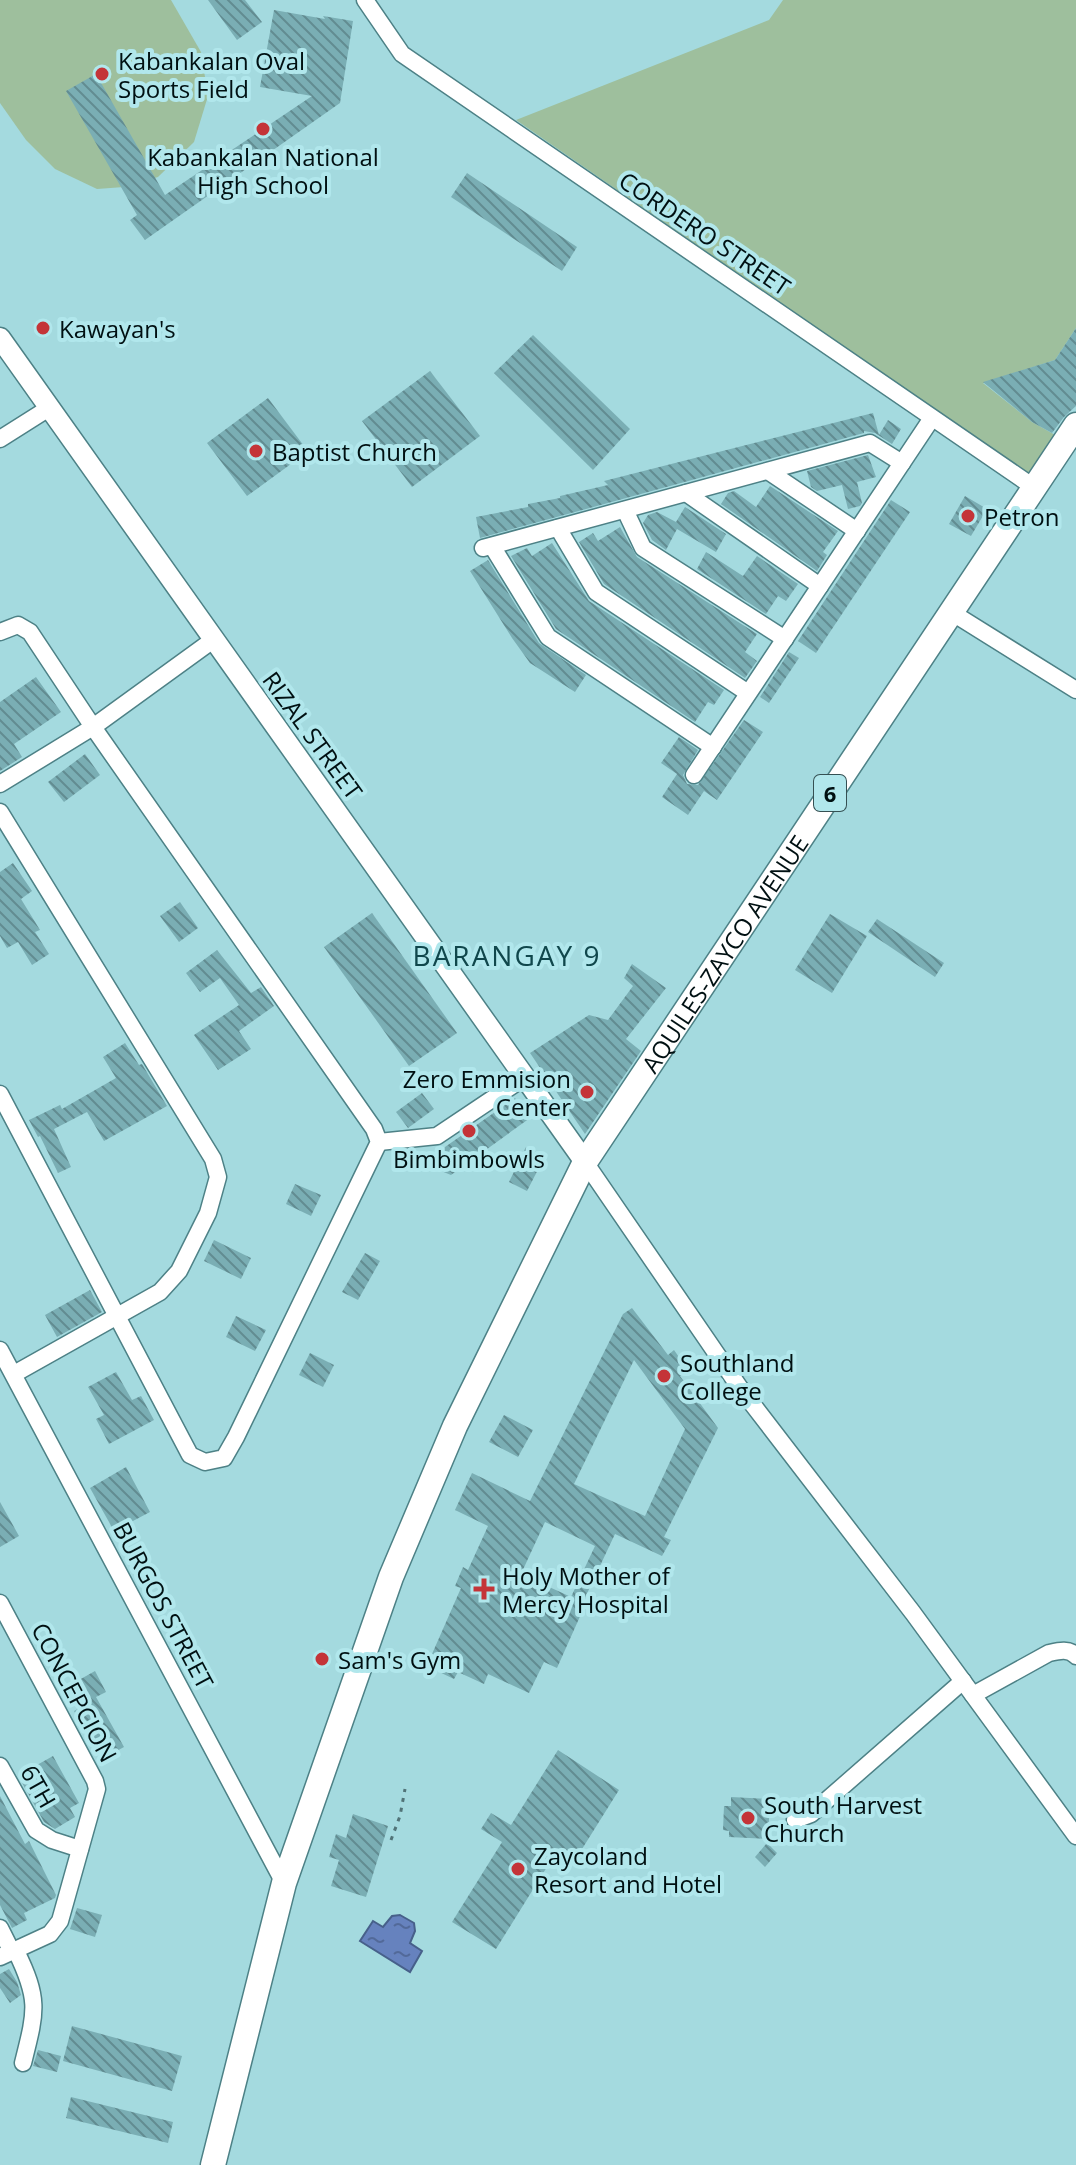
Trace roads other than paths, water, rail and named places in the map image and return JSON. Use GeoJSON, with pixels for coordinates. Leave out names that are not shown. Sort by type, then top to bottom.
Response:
{"type":"FeatureCollection","features":[{"type":"Feature","properties":{"kind":"highway","name":"AQUILES-ZAYCO AVENUE"},"geometry":{"type":"LineString","coordinates":[[585,1162],[1076,425]]}},
{"type":"Feature","properties":{"kind":"highway","name":"6"},"geometry":{"type":"LineString","coordinates":[[213,2165],[284,1883],[391,1577],[455,1426],[585,1162]]}},
{"type":"Feature","properties":{"kind":"main road","name":"RIZAL STREET"},"geometry":{"type":"LineString","coordinates":[[0,338],[585,1162]]}},
{"type":"Feature","properties":{"kind":"street","name":"CORDERO STREET"},"geometry":{"type":"LineString","coordinates":[[365,0],[402,54],[1035,488]]}},
{"type":"Feature","properties":{"kind":"street"},"geometry":{"type":"LineString","coordinates":[[0,439],[49,408]]}},
{"type":"Feature","properties":{"kind":"street"},"geometry":{"type":"LineString","coordinates":[[694,775],[932,418]]}},
{"type":"Feature","properties":{"kind":"street"},"geometry":{"type":"LineString","coordinates":[[713,747],[548,637],[488,547],[870,443],[902,463]]}},
{"type":"Feature","properties":{"kind":"street"},"geometry":{"type":"LineString","coordinates":[[768,471],[857,531]]}},
{"type":"Feature","properties":{"kind":"street"},"geometry":{"type":"LineString","coordinates":[[686,493],[820,586]]}},
{"type":"Feature","properties":{"kind":"street"},"geometry":{"type":"LineString","coordinates":[[625,510],[643,548],[785,639]]}},
{"type":"Feature","properties":{"kind":"street"},"geometry":{"type":"LineString","coordinates":[[558,528],[596,592],[748,693]]}},
{"type":"Feature","properties":{"kind":"street"},"geometry":{"type":"LineString","coordinates":[[951,612],[1076,690]]}},
{"type":"Feature","properties":{"kind":"street"},"geometry":{"type":"LineString","coordinates":[[0,632],[18,625],[30,632],[374,1129],[379,1142],[224,1458],[205,1462],[190,1455],[0,1094]]}},
{"type":"Feature","properties":{"kind":"street"},"geometry":{"type":"LineString","coordinates":[[0,784],[93,727],[213,640]]}},
{"type":"Feature","properties":{"kind":"street"},"geometry":{"type":"LineString","coordinates":[[0,812],[213,1159],[218,1177],[208,1213],[179,1271],[160,1292],[8,1373]]}},
{"type":"Feature","properties":{"kind":"street"},"geometry":{"type":"LineString","coordinates":[[379,1142],[437,1136],[525,1077]]}},
{"type":"Feature","properties":{"kind":"street"},"geometry":{"type":"LineString","coordinates":[[585,1162],[740,1388],[963,1681],[1076,1836]]}},
{"type":"Feature","properties":{"kind":"street","name":"BURGOS STREET"},"geometry":{"type":"LineString","coordinates":[[0,1350],[8,1373],[284,1883]]}},
{"type":"Feature","properties":{"kind":"street","name":"CONCEPCION"},"geometry":{"type":"LineString","coordinates":[[0,1603],[95,1781],[96,1798],[60,1921],[50,1934],[9,1953]]}},
{"type":"Feature","properties":{"kind":"street"},"geometry":{"type":"LineString","coordinates":[[973,1695],[1049,1653],[1073,1652],[1076,1656]]}},
{"type":"Feature","properties":{"kind":"street"},"geometry":{"type":"LineString","coordinates":[[795,1820],[811,1814],[963,1681]]}},
{"type":"Feature","properties":{"kind":"street","name":"6TH"},"geometry":{"type":"LineString","coordinates":[[0,1766],[36,1830],[52,1840],[80,1849]]}},
{"type":"Feature","properties":{"kind":"street"},"geometry":{"type":"LineString","coordinates":[[0,1928],[9,1953],[30,1980],[35,2005],[23,2063]]}},
{"type":"Feature","properties":{"kind":"water"},"geometry":{"type":"Polygon","coordinates":[[[400,1915],[414,1923],[415,1931],[410,1943],[422,1951],[410,1972],[360,1941],[373,1921],[383,1927],[392,1916],[400,1915]]]}},
{"type":"Feature","properties":{"kind":"place","name":"Kabankalan Oval Sports Field"},"geometry":{"type":"Point","coordinates":[102,74]}},
{"type":"Feature","properties":{"kind":"place","name":"Kabankalan National High School"},"geometry":{"type":"Point","coordinates":[263,129]}},
{"type":"Feature","properties":{"kind":"place","name":"Kawayan's"},"geometry":{"type":"Point","coordinates":[43,328]}},
{"type":"Feature","properties":{"kind":"place","name":"Baptist Church"},"geometry":{"type":"Point","coordinates":[256,451]}},
{"type":"Feature","properties":{"kind":"place","name":"Petron"},"geometry":{"type":"Point","coordinates":[968,516]}},
{"type":"Feature","properties":{"kind":"place","name":"Zero Emmision Center"},"geometry":{"type":"Point","coordinates":[587,1092]}},
{"type":"Feature","properties":{"kind":"place","name":"Bimbimbowls"},"geometry":{"type":"Point","coordinates":[469,1131]}},
{"type":"Feature","properties":{"kind":"place","name":"Southland College"},"geometry":{"type":"Point","coordinates":[664,1376]}},
{"type":"Feature","properties":{"kind":"place","name":"Holy Mother of Mercy Hospital"},"geometry":{"type":"Point","coordinates":[484,1589]}},
{"type":"Feature","properties":{"kind":"place","name":"Sam's Gym"},"geometry":{"type":"Point","coordinates":[322,1659]}},
{"type":"Feature","properties":{"kind":"place","name":"South Harvest Church"},"geometry":{"type":"Point","coordinates":[748,1818]}},
{"type":"Feature","properties":{"kind":"place","name":"Zaycoland Resort and Hotel"},"geometry":{"type":"Point","coordinates":[518,1869]}},
{"type":"Feature","properties":{"kind":"district","name":"BARANGAY 9"},"geometry":{"type":"Point","coordinates":[507,955]}}]}
